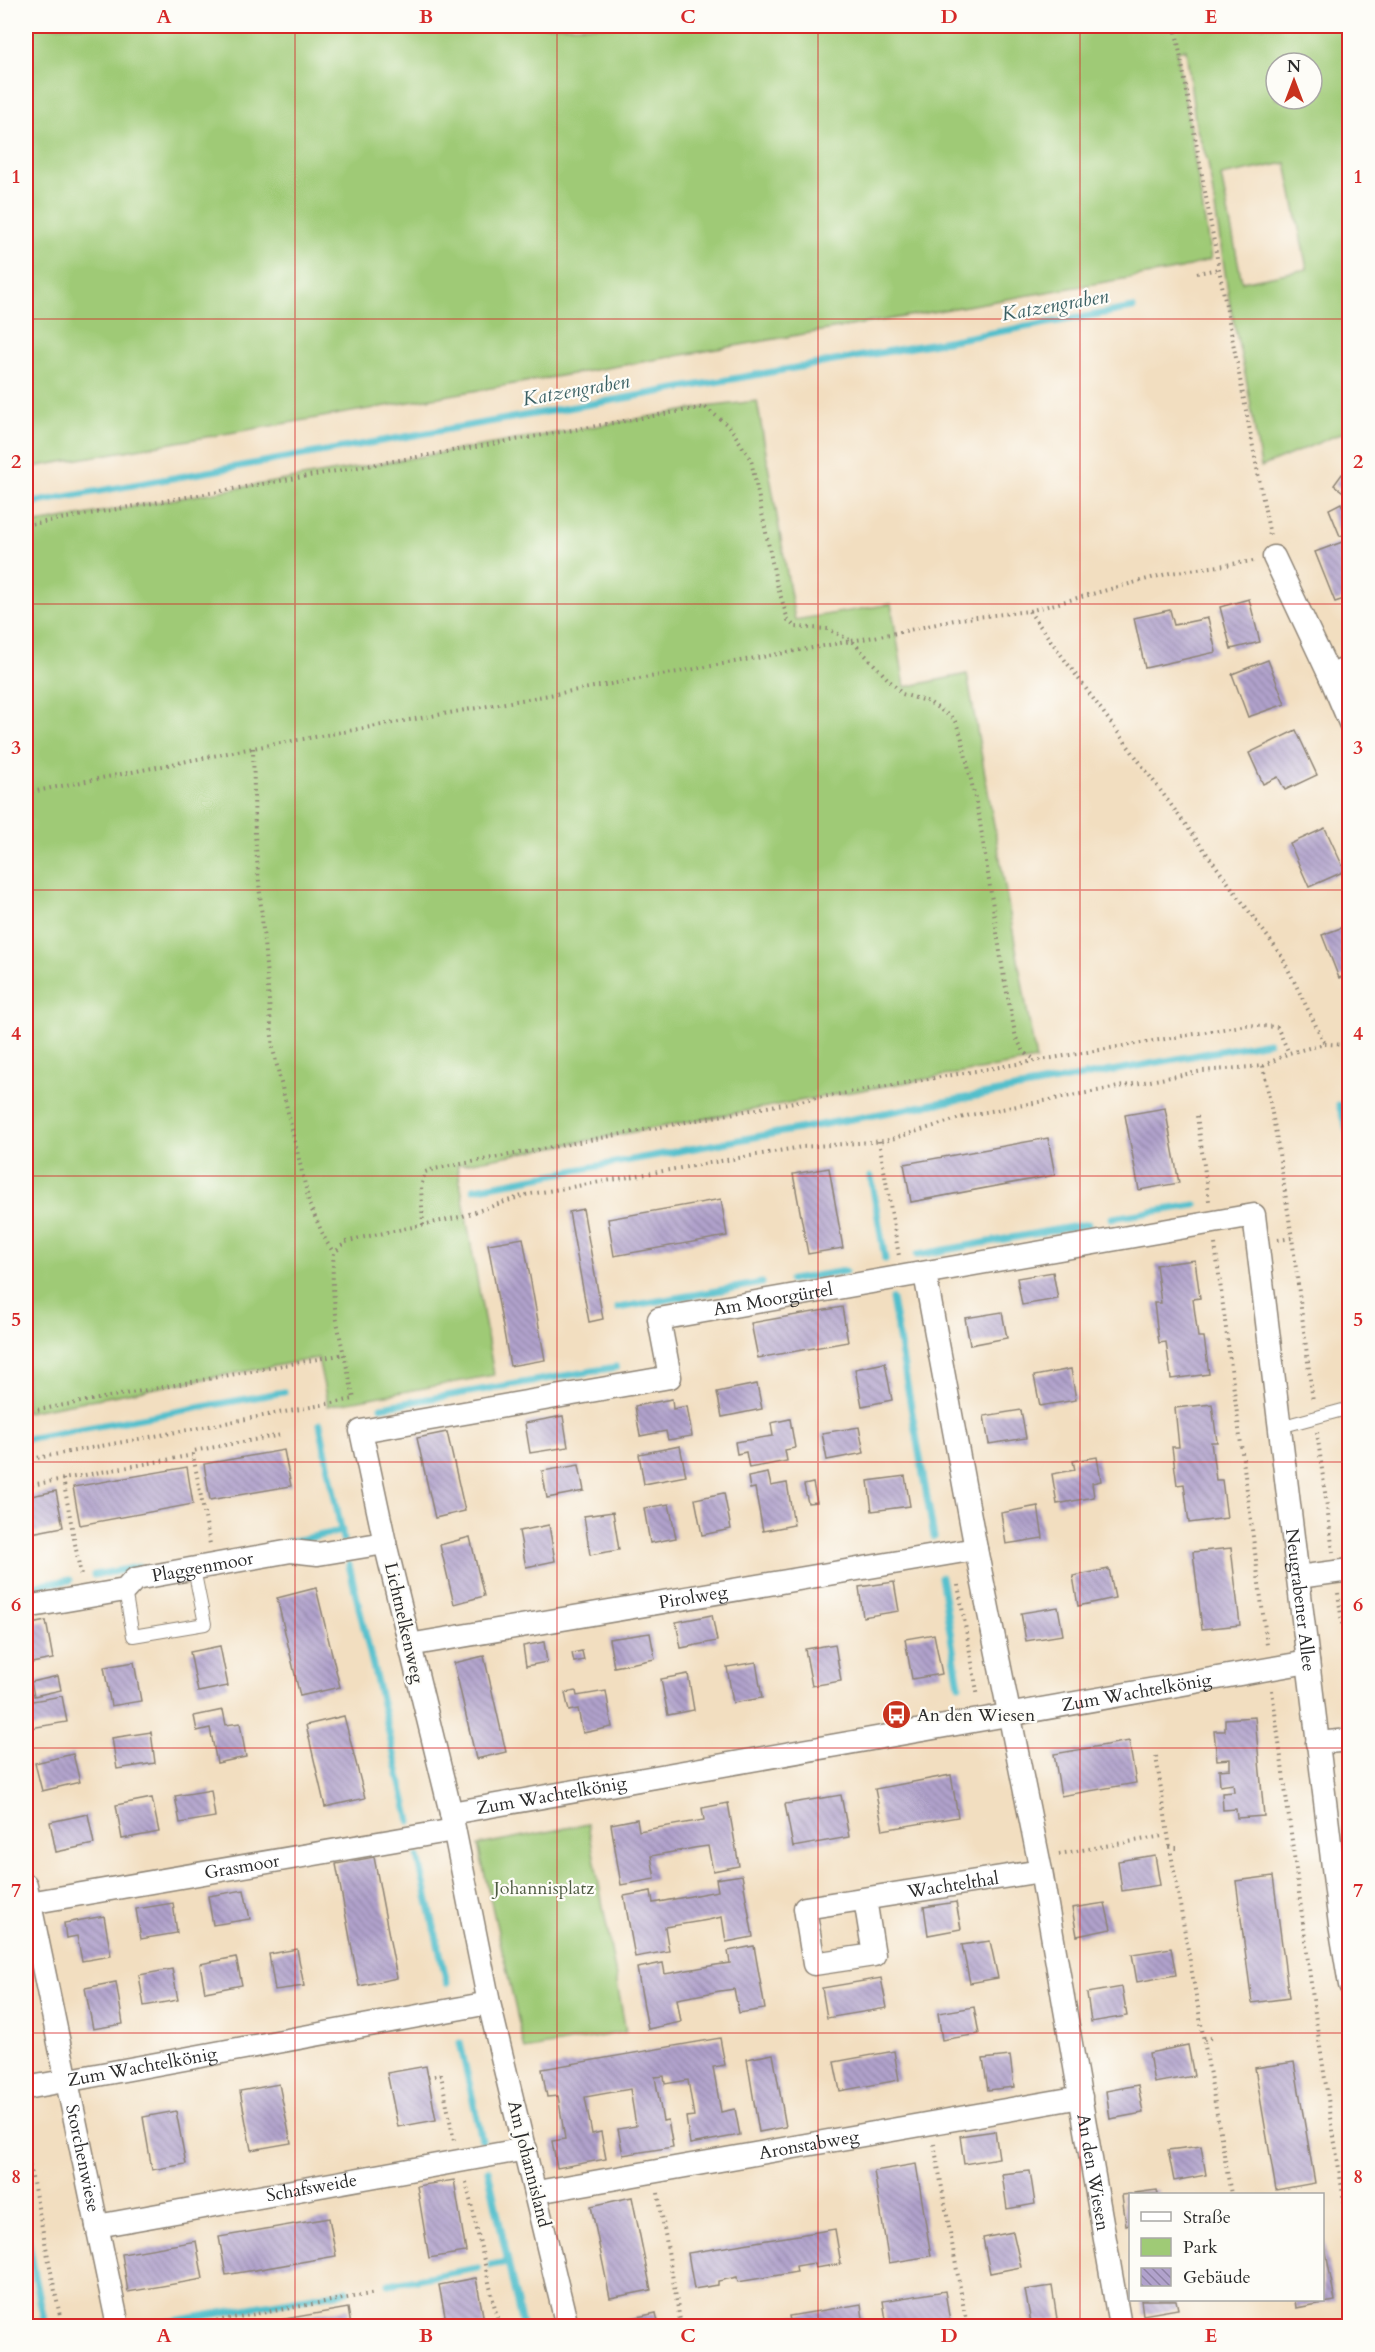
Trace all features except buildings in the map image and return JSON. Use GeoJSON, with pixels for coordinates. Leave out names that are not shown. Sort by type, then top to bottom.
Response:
{"type":"FeatureCollection","features":[{"type":"Feature","properties":{"kind":"street"},"geometry":{"type":"LineString","coordinates":[[1274,557],[1340,671],[1350,723]]}},
{"type":"Feature","properties":{"kind":"street","name":"Am Moorgürtel"},"geometry":{"type":"LineString","coordinates":[[361,1431],[670,1377],[659,1319],[1254,1215]]}},
{"type":"Feature","properties":{"kind":"street","name":"Neugrabener Allee"},"geometry":{"type":"LineString","coordinates":[[1254,1215],[1317,1743],[1345,1924],[1350,1985]]}},
{"type":"Feature","properties":{"kind":"street","name":"An den Wiesen"},"geometry":{"type":"LineString","coordinates":[[926,1274],[976,1549],[1039,1864],[1120,2326]]}},
{"type":"Feature","properties":{"kind":"street","name":"Lichtnelkenweg"},"geometry":{"type":"LineString","coordinates":[[361,1431],[385,1543],[452,1822]]}},
{"type":"Feature","properties":{"kind":"street","name":"Plaggenmoor"},"geometry":{"type":"LineString","coordinates":[[26,1607],[125,1590],[135,1579],[291,1551],[318,1554],[385,1543]]}},
{"type":"Feature","properties":{"kind":"street","name":"Pirolweg"},"geometry":{"type":"LineString","coordinates":[[409,1645],[976,1549]]}},
{"type":"Feature","properties":{"kind":"street"},"geometry":{"type":"LineString","coordinates":[[1298,1576],[1343,1571]]}},
{"type":"Feature","properties":{"kind":"street","name":"Zum Wachtelkönig"},"geometry":{"type":"LineString","coordinates":[[452,1822],[1010,1714],[1308,1662]]}},
{"type":"Feature","properties":{"kind":"street"},"geometry":{"type":"LineString","coordinates":[[1317,1743],[1350,1740]]}},
{"type":"Feature","properties":{"kind":"street"},"geometry":{"type":"LineString","coordinates":[[452,1822],[489,2003]]}},
{"type":"Feature","properties":{"kind":"street","name":"Grasmoor"},"geometry":{"type":"LineString","coordinates":[[27,1894],[452,1822]]}},
{"type":"Feature","properties":{"kind":"street","name":"Wachtelthal"},"geometry":{"type":"LineString","coordinates":[[865,1899],[1039,1864]]}},
{"type":"Feature","properties":{"kind":"street","name":"Storchenwiese"},"geometry":{"type":"LineString","coordinates":[[27,1894],[118,2326]]}},
{"type":"Feature","properties":{"kind":"street","name":"Zum Wachtelkönig"},"geometry":{"type":"LineString","coordinates":[[26,2088],[489,2003]]}},
{"type":"Feature","properties":{"kind":"street","name":"Am Johannisland"},"geometry":{"type":"LineString","coordinates":[[489,2003],[537,2192],[567,2326]]}},
{"type":"Feature","properties":{"kind":"street","name":"Aronstabweg"},"geometry":{"type":"LineString","coordinates":[[537,2192],[1081,2097]]}},
{"type":"Feature","properties":{"kind":"street","name":"Schafsweide"},"geometry":{"type":"LineString","coordinates":[[97,2226],[526,2149]]}},
{"type":"Feature","properties":{"kind":"lane"},"geometry":{"type":"LineString","coordinates":[[1280,1427],[1350,1408]]}},
{"type":"Feature","properties":{"kind":"lane"},"geometry":{"type":"LineString","coordinates":[[125,1590],[133,1636],[205,1624],[204,1567]]}},
{"type":"Feature","properties":{"kind":"path"},"geometry":{"type":"LineString","coordinates":[[26,793],[253,748],[852,641],[959,619],[1029,611],[1170,573],[1274,557],[1175,26]]}},
{"type":"Feature","properties":{"kind":"path"},"geometry":{"type":"LineString","coordinates":[[1197,273],[1219,269]]}},
{"type":"Feature","properties":{"kind":"path"},"geometry":{"type":"LineString","coordinates":[[26,525],[705,407],[730,427],[751,460],[776,581],[788,620],[795,627],[828,629],[852,641],[902,694],[929,702],[954,719],[978,816],[1016,1038],[1024,1053],[1036,1060]]}},
{"type":"Feature","properties":{"kind":"path"},"geometry":{"type":"LineString","coordinates":[[1029,611],[1281,956],[1325,1044]]}},
{"type":"Feature","properties":{"kind":"path"},"geometry":{"type":"LineString","coordinates":[[26,1460],[354,1399],[333,1291],[334,1253],[310,1206],[273,1049],[255,834],[253,748]]}},
{"type":"Feature","properties":{"kind":"path"},"geometry":{"type":"LineString","coordinates":[[423,1225],[421,1187],[425,1172],[434,1169],[799,1101],[1247,1025],[1277,1027],[1289,1053]]}},
{"type":"Feature","properties":{"kind":"path"},"geometry":{"type":"LineString","coordinates":[[334,1253],[346,1242],[460,1217],[525,1195],[802,1147],[885,1141],[970,1115],[1203,1071],[1263,1066],[1289,1053],[1325,1044],[1350,1045]]}},
{"type":"Feature","properties":{"kind":"path"},"geometry":{"type":"LineString","coordinates":[[1263,1066],[1292,1238],[1315,1418],[1343,1571],[1350,1681]]}},
{"type":"Feature","properties":{"kind":"path"},"geometry":{"type":"LineString","coordinates":[[1197,1116],[1267,1645]]}},
{"type":"Feature","properties":{"kind":"path"},"geometry":{"type":"LineString","coordinates":[[1257,1243],[1292,1238]]}},
{"type":"Feature","properties":{"kind":"path"},"geometry":{"type":"LineString","coordinates":[[26,1412],[345,1354]]}},
{"type":"Feature","properties":{"kind":"path"},"geometry":{"type":"LineString","coordinates":[[26,1486],[193,1455],[193,1452],[281,1435]]}},
{"type":"Feature","properties":{"kind":"path"},"geometry":{"type":"LineString","coordinates":[[193,1455],[204,1567]]}},
{"type":"Feature","properties":{"kind":"path"},"geometry":{"type":"LineString","coordinates":[[63,1479],[85,1596]]}},
{"type":"Feature","properties":{"kind":"path"},"geometry":{"type":"LineString","coordinates":[[1156,1756],[1231,2193]]}},
{"type":"Feature","properties":{"kind":"path"},"geometry":{"type":"LineString","coordinates":[[1039,1864],[1163,1836]]}},
{"type":"Feature","properties":{"kind":"path"},"geometry":{"type":"LineString","coordinates":[[1170,1848],[1177,1848]]}},
{"type":"Feature","properties":{"kind":"path"},"geometry":{"type":"LineString","coordinates":[[1204,2039],[1211,2038]]}},
{"type":"Feature","properties":{"kind":"path"},"geometry":{"type":"LineString","coordinates":[[428,2077],[441,2075],[453,2136],[461,2160],[499,2326]]}},
{"type":"Feature","properties":{"kind":"path"},"geometry":{"type":"LineString","coordinates":[[931,2123],[967,2326]]}},
{"type":"Feature","properties":{"kind":"path"},"geometry":{"type":"LineString","coordinates":[[26,2148],[62,2326]]}},
{"type":"Feature","properties":{"kind":"path"},"geometry":{"type":"LineString","coordinates":[[654,2172],[681,2326]]}},
{"type":"Feature","properties":{"kind":"path"},"geometry":{"type":"LineString","coordinates":[[187,2326],[376,2293]]}},
{"type":"Feature","properties":{"kind":"green space"},"geometry":{"type":"Polygon","coordinates":[[[26,26],[1349,26],[1349,430],[1261,467],[1247,383],[1230,305],[1208,162],[1196,127],[1186,49],[1177,51],[1211,259],[1181,269],[26,468],[26,26]],[[1286,163],[1221,176],[1242,282],[1307,269],[1286,163]]]}},
{"type":"Feature","properties":{"kind":"green space"},"geometry":{"type":"Polygon","coordinates":[[[757,401],[795,620],[891,604],[905,687],[967,674],[1036,1060],[799,1101],[457,1165],[494,1375],[328,1406],[318,1358],[26,1412],[26,525],[705,407],[757,401]]]}},
{"type":"Feature","properties":{"kind":"green space","name":"Johannisplatz"},"geometry":{"type":"Polygon","coordinates":[[[588,1824],[626,2032],[525,2050],[478,1845],[588,1824]]]}},
{"type":"Feature","properties":{"kind":"waterway","name":"Katzengraben"},"geometry":{"type":"LineString","coordinates":[[26,504],[1133,308]]}},
{"type":"Feature","properties":{"kind":"waterway"},"geometry":{"type":"LineString","coordinates":[[474,1189],[1268,1042]]}},
{"type":"Feature","properties":{"kind":"waterway"},"geometry":{"type":"LineString","coordinates":[[1339,1105],[1350,1140]]}},
{"type":"Feature","properties":{"kind":"waterway"},"geometry":{"type":"LineString","coordinates":[[871,1177],[885,1259]]}},
{"type":"Feature","properties":{"kind":"waterway"},"geometry":{"type":"LineString","coordinates":[[1112,1218],[1195,1205]]}},
{"type":"Feature","properties":{"kind":"waterway"},"geometry":{"type":"LineString","coordinates":[[917,1255],[1088,1224]]}},
{"type":"Feature","properties":{"kind":"waterway"},"geometry":{"type":"LineString","coordinates":[[791,1280],[845,1271]]}},
{"type":"Feature","properties":{"kind":"waterway"},"geometry":{"type":"LineString","coordinates":[[618,1308],[762,1283]]}},
{"type":"Feature","properties":{"kind":"waterway"},"geometry":{"type":"LineString","coordinates":[[892,1299],[934,1537]]}},
{"type":"Feature","properties":{"kind":"waterway"},"geometry":{"type":"LineString","coordinates":[[381,1407],[616,1367]]}},
{"type":"Feature","properties":{"kind":"waterway"},"geometry":{"type":"LineString","coordinates":[[26,1439],[284,1392]]}},
{"type":"Feature","properties":{"kind":"waterway"},"geometry":{"type":"LineString","coordinates":[[320,1424],[343,1539]]}},
{"type":"Feature","properties":{"kind":"waterway"},"geometry":{"type":"LineString","coordinates":[[288,1542],[342,1531]]}},
{"type":"Feature","properties":{"kind":"waterway"},"geometry":{"type":"LineString","coordinates":[[349,1565],[410,1821]]}},
{"type":"Feature","properties":{"kind":"waterway"},"geometry":{"type":"LineString","coordinates":[[94,1575],[139,1567]]}},
{"type":"Feature","properties":{"kind":"waterway"},"geometry":{"type":"LineString","coordinates":[[941,1577],[959,1685]]}},
{"type":"Feature","properties":{"kind":"waterway"},"geometry":{"type":"LineString","coordinates":[[26,1587],[70,1580]]}},
{"type":"Feature","properties":{"kind":"waterway"},"geometry":{"type":"LineString","coordinates":[[418,1857],[447,1983]]}},
{"type":"Feature","properties":{"kind":"waterway"},"geometry":{"type":"LineString","coordinates":[[460,2043],[482,2140]]}},
{"type":"Feature","properties":{"kind":"waterway"},"geometry":{"type":"LineString","coordinates":[[488,2170],[522,2326]]}},
{"type":"Feature","properties":{"kind":"waterway"},"geometry":{"type":"LineString","coordinates":[[26,2229],[45,2326]]}},
{"type":"Feature","properties":{"kind":"waterway"},"geometry":{"type":"LineString","coordinates":[[491,2265],[508,2262]]}},
{"type":"Feature","properties":{"kind":"waterway"},"geometry":{"type":"LineString","coordinates":[[389,2284],[478,2268]]}},
{"type":"Feature","properties":{"kind":"waterway"},"geometry":{"type":"LineString","coordinates":[[146,2326],[347,2291]]}},
{"type":"Feature","properties":{"kind":"place","name":"An den Wiesen"},"geometry":{"type":"Point","coordinates":[896,1715]}}]}
